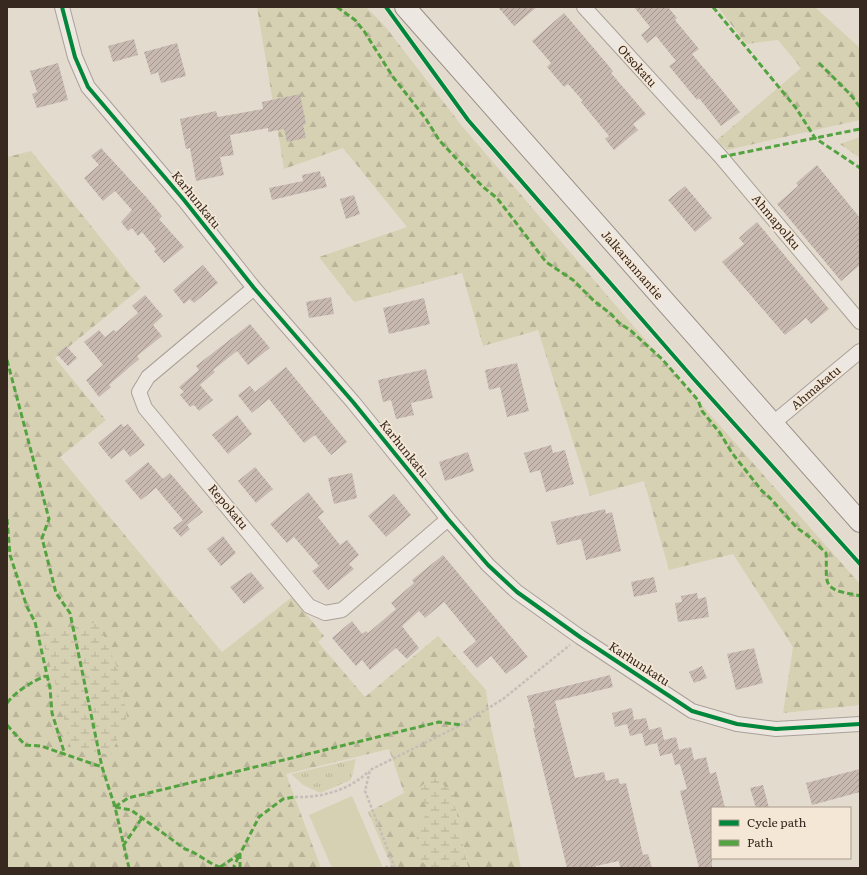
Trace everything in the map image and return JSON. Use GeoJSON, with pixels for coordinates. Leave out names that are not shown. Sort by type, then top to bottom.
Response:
{"type":"FeatureCollection","features":[{"type":"Feature","properties":{"kind":"main road","name":"Jalkarannantie"},"geometry":{"type":"LineString","coordinates":[[405,7],[860,522]]}},
{"type":"Feature","properties":{"kind":"street","name":"Karhunkatu"},"geometry":{"type":"LineString","coordinates":[[62,7],[74,57],[88,87],[184,200],[254,288],[353,402],[448,519],[488,565],[517,592],[580,637],[692,711],[737,724],[776,729],[860,724]]}},
{"type":"Feature","properties":{"kind":"street","name":"Otsokatu"},"geometry":{"type":"LineString","coordinates":[[584,7],[690,124]]}},
{"type":"Feature","properties":{"kind":"street","name":"Ahmapolku"},"geometry":{"type":"LineString","coordinates":[[690,124],[860,322]]}},
{"type":"Feature","properties":{"kind":"street","name":"Repokatu"},"geometry":{"type":"LineString","coordinates":[[254,288],[148,377],[139,392],[145,408],[309,606],[325,613],[342,610],[448,519]]}},
{"type":"Feature","properties":{"kind":"street","name":"Ahmakatu"},"geometry":{"type":"LineString","coordinates":[[772,424],[860,351]]}},
{"type":"Feature","properties":{"kind":"path"},"geometry":{"type":"LineString","coordinates":[[295,797],[316,797],[342,788],[363,778],[370,770],[461,725],[502,700],[580,637]]}},
{"type":"Feature","properties":{"kind":"path"},"geometry":{"type":"LineString","coordinates":[[370,770],[365,791],[394,867],[385,867]]}},
{"type":"Feature","properties":{"kind":"green space"},"geometry":{"type":"Polygon","coordinates":[[[257,7],[366,7],[384,25],[462,126],[684,385],[860,584],[860,705],[783,713],[793,647],[733,554],[669,570],[644,481],[590,496],[538,330],[483,346],[462,273],[354,302],[319,257],[407,227],[343,148],[284,169],[257,7]]]}},
{"type":"Feature","properties":{"kind":"green space"},"geometry":{"type":"Polygon","coordinates":[[[718,7],[815,7],[860,48],[860,120],[727,150],[717,140],[801,68],[778,40],[746,44],[718,7]]]}},
{"type":"Feature","properties":{"kind":"green space"},"geometry":{"type":"Polygon","coordinates":[[[860,137],[860,158],[840,144],[860,137]]]}},
{"type":"Feature","properties":{"kind":"green space"},"geometry":{"type":"Polygon","coordinates":[[[31,151],[141,288],[55,358],[106,420],[60,457],[222,652],[292,597],[324,636],[318,642],[365,697],[438,636],[486,690],[491,726],[521,868],[468,868],[452,791],[430,811],[420,860],[430,868],[392,868],[368,812],[404,793],[389,749],[286,774],[321,868],[7,868],[7,157],[31,151]]]}},
{"type":"Feature","properties":{"kind":"green space"},"geometry":{"type":"Polygon","coordinates":[[[98,622],[118,669],[127,717],[111,755],[71,748],[54,678],[40,633],[98,622]]]}},
{"type":"Feature","properties":{"kind":"green space"},"geometry":{"type":"Polygon","coordinates":[[[356,759],[351,780],[320,793],[303,785],[291,774],[356,759]]]}},
{"type":"Feature","properties":{"kind":"green space"},"geometry":{"type":"Polygon","coordinates":[[[433,777],[452,791],[468,868],[430,868],[420,860],[415,829],[429,811],[417,789],[433,777]]]}},
{"type":"Feature","properties":{"kind":"green space"},"geometry":{"type":"Polygon","coordinates":[[[352,796],[383,868],[332,868],[309,815],[352,796]]]}},
{"type":"Feature","properties":{"kind":"building"},"geometry":{"type":"Polygon","coordinates":[[[498,7],[537,7],[514,26],[498,7]]]}},
{"type":"Feature","properties":{"kind":"building"},"geometry":{"type":"Polygon","coordinates":[[[634,7],[668,7],[677,18],[675,20],[699,49],[692,54],[740,112],[721,126],[699,98],[697,100],[669,66],[676,61],[656,36],[647,43],[641,35],[650,27],[634,7]]]}},
{"type":"Feature","properties":{"kind":"building"},"geometry":{"type":"Polygon","coordinates":[[[564,13],[613,71],[611,73],[646,114],[633,124],[638,130],[614,150],[605,139],[609,136],[581,102],[583,101],[568,84],[564,87],[547,67],[551,63],[532,41],[564,13]]]}},
{"type":"Feature","properties":{"kind":"building"},"geometry":{"type":"Polygon","coordinates":[[[134,39],[138,55],[113,62],[108,46],[134,39]]]}},
{"type":"Feature","properties":{"kind":"building"},"geometry":{"type":"Polygon","coordinates":[[[177,43],[186,76],[161,83],[158,72],[151,75],[144,52],[177,43]]]}},
{"type":"Feature","properties":{"kind":"building"},"geometry":{"type":"Polygon","coordinates":[[[58,63],[68,100],[37,108],[32,94],[37,92],[30,71],[58,63]]]}},
{"type":"Feature","properties":{"kind":"building"},"geometry":{"type":"Polygon","coordinates":[[[300,94],[306,124],[303,125],[306,138],[287,142],[284,129],[268,132],[268,128],[230,135],[234,155],[220,157],[224,175],[196,181],[190,148],[186,149],[180,119],[216,111],[218,117],[263,109],[262,102],[300,94]]]}},
{"type":"Feature","properties":{"kind":"building"},"geometry":{"type":"Polygon","coordinates":[[[101,148],[147,198],[162,216],[159,219],[184,247],[164,263],[154,251],[156,249],[142,232],[138,236],[132,228],[128,231],[121,222],[132,210],[115,191],[103,201],[84,178],[99,165],[91,156],[101,148]]]}},
{"type":"Feature","properties":{"kind":"building"},"geometry":{"type":"Polygon","coordinates":[[[817,165],[860,218],[860,265],[841,281],[777,204],[798,186],[796,183],[817,165]]]}},
{"type":"Feature","properties":{"kind":"building"},"geometry":{"type":"Polygon","coordinates":[[[320,171],[321,177],[324,176],[327,187],[272,200],[269,188],[303,181],[302,175],[320,171]]]}},
{"type":"Feature","properties":{"kind":"building"},"geometry":{"type":"Polygon","coordinates":[[[685,186],[712,218],[695,232],[668,200],[685,186]]]}},
{"type":"Feature","properties":{"kind":"building"},"geometry":{"type":"Polygon","coordinates":[[[354,195],[360,214],[346,219],[340,199],[354,195]]]}},
{"type":"Feature","properties":{"kind":"building"},"geometry":{"type":"Polygon","coordinates":[[[757,222],[829,309],[811,324],[806,318],[785,335],[722,262],[744,244],[739,238],[757,222]]]}},
{"type":"Feature","properties":{"kind":"building"},"geometry":{"type":"Polygon","coordinates":[[[203,265],[218,283],[194,303],[190,299],[184,304],[173,290],[203,265]]]}},
{"type":"Feature","properties":{"kind":"building"},"geometry":{"type":"Polygon","coordinates":[[[145,295],[163,316],[153,325],[162,336],[137,356],[139,359],[109,385],[111,387],[99,397],[86,380],[103,365],[84,342],[99,330],[105,337],[114,330],[116,332],[138,313],[132,306],[145,295]]]}},
{"type":"Feature","properties":{"kind":"building"},"geometry":{"type":"Polygon","coordinates":[[[331,297],[334,314],[309,318],[306,302],[331,297]]]}},
{"type":"Feature","properties":{"kind":"building"},"geometry":{"type":"Polygon","coordinates":[[[424,298],[430,324],[389,334],[383,308],[424,298]]]}},
{"type":"Feature","properties":{"kind":"building"},"geometry":{"type":"Polygon","coordinates":[[[250,324],[270,348],[248,365],[237,351],[213,370],[215,372],[200,385],[213,400],[199,411],[194,405],[190,407],[180,395],[184,392],[179,387],[199,370],[196,366],[250,324]]]}},
{"type":"Feature","properties":{"kind":"building"},"geometry":{"type":"Polygon","coordinates":[[[66,346],[77,358],[68,366],[57,354],[66,346]]]}},
{"type":"Feature","properties":{"kind":"building"},"geometry":{"type":"Polygon","coordinates":[[[517,363],[529,411],[507,417],[500,387],[489,390],[485,370],[517,363]]]}},
{"type":"Feature","properties":{"kind":"building"},"geometry":{"type":"Polygon","coordinates":[[[286,367],[347,442],[331,455],[315,435],[304,443],[269,399],[252,413],[238,395],[250,386],[255,392],[286,367]]]}},
{"type":"Feature","properties":{"kind":"building"},"geometry":{"type":"Polygon","coordinates":[[[426,369],[433,398],[411,403],[414,415],[396,419],[391,400],[383,402],[378,380],[426,369]]]}},
{"type":"Feature","properties":{"kind":"building"},"geometry":{"type":"Polygon","coordinates":[[[237,415],[252,434],[228,454],[212,435],[237,415]]]}},
{"type":"Feature","properties":{"kind":"building"},"geometry":{"type":"Polygon","coordinates":[[[121,424],[124,427],[128,424],[145,445],[130,457],[124,449],[111,459],[98,443],[121,424]]]}},
{"type":"Feature","properties":{"kind":"building"},"geometry":{"type":"Polygon","coordinates":[[[551,445],[553,453],[565,450],[574,484],[546,492],[540,470],[530,473],[524,453],[551,445]]]}},
{"type":"Feature","properties":{"kind":"building"},"geometry":{"type":"Polygon","coordinates":[[[468,452],[474,471],[445,481],[439,462],[468,452]]]}},
{"type":"Feature","properties":{"kind":"building"},"geometry":{"type":"Polygon","coordinates":[[[148,462],[163,479],[170,473],[203,512],[187,525],[156,488],[141,500],[125,481],[148,462]]]}},
{"type":"Feature","properties":{"kind":"building"},"geometry":{"type":"Polygon","coordinates":[[[255,467],[273,489],[256,503],[238,481],[255,467]]]}},
{"type":"Feature","properties":{"kind":"building"},"geometry":{"type":"Polygon","coordinates":[[[352,473],[357,498],[334,504],[328,478],[352,473]]]}},
{"type":"Feature","properties":{"kind":"building"},"geometry":{"type":"Polygon","coordinates":[[[308,492],[324,512],[318,517],[340,545],[347,540],[359,555],[349,564],[354,569],[328,590],[312,571],[319,566],[294,537],[287,543],[270,524],[308,492]]]}},
{"type":"Feature","properties":{"kind":"building"},"geometry":{"type":"Polygon","coordinates":[[[394,494],[411,515],[386,537],[368,516],[394,494]]]}},
{"type":"Feature","properties":{"kind":"building"},"geometry":{"type":"Polygon","coordinates":[[[605,509],[606,514],[612,512],[621,551],[586,560],[581,539],[557,545],[551,522],[605,509]]]}},
{"type":"Feature","properties":{"kind":"building"},"geometry":{"type":"Polygon","coordinates":[[[183,520],[190,529],[181,537],[173,528],[183,520]]]}},
{"type":"Feature","properties":{"kind":"building"},"geometry":{"type":"Polygon","coordinates":[[[223,536],[236,553],[221,566],[207,549],[223,536]]]}},
{"type":"Feature","properties":{"kind":"building"},"geometry":{"type":"Polygon","coordinates":[[[443,555],[528,657],[506,674],[491,656],[477,668],[463,652],[476,641],[444,602],[425,618],[419,611],[402,626],[419,648],[407,659],[396,648],[370,670],[362,660],[356,666],[332,638],[352,621],[362,634],[366,631],[368,633],[396,609],[391,603],[414,583],[412,580],[443,555]]]}},
{"type":"Feature","properties":{"kind":"building"},"geometry":{"type":"Polygon","coordinates":[[[251,572],[264,588],[244,604],[230,587],[251,572]]]}},
{"type":"Feature","properties":{"kind":"building"},"geometry":{"type":"Polygon","coordinates":[[[654,577],[657,592],[634,597],[631,582],[654,577]]]}},
{"type":"Feature","properties":{"kind":"building"},"geometry":{"type":"Polygon","coordinates":[[[697,593],[698,599],[706,597],[709,617],[678,622],[675,603],[682,602],[681,596],[697,593]]]}},
{"type":"Feature","properties":{"kind":"building"},"geometry":{"type":"Polygon","coordinates":[[[754,648],[763,683],[736,690],[727,654],[754,648]]]}},
{"type":"Feature","properties":{"kind":"building"},"geometry":{"type":"Polygon","coordinates":[[[702,666],[707,678],[694,683],[689,672],[702,666]]]}},
{"type":"Feature","properties":{"kind":"building"},"geometry":{"type":"Polygon","coordinates":[[[610,675],[613,687],[555,701],[575,778],[604,772],[606,781],[618,778],[620,784],[626,783],[643,855],[648,854],[652,868],[620,868],[619,861],[596,866],[596,868],[567,868],[533,728],[535,728],[527,696],[610,675]]]}},
{"type":"Feature","properties":{"kind":"building"},"geometry":{"type":"Polygon","coordinates":[[[632,708],[634,720],[646,718],[649,730],[661,727],[664,740],[676,737],[679,750],[691,747],[694,760],[706,757],[710,774],[716,772],[725,807],[711,807],[712,868],[699,868],[680,791],[687,789],[680,764],[675,765],[672,753],[660,756],[657,743],[645,746],[642,733],[630,736],[627,724],[615,727],[612,713],[632,708]]]}},
{"type":"Feature","properties":{"kind":"building"},"geometry":{"type":"Polygon","coordinates":[[[860,769],[860,792],[812,805],[806,783],[860,769]]]}},
{"type":"Feature","properties":{"kind":"building"},"geometry":{"type":"Polygon","coordinates":[[[763,785],[769,807],[756,807],[750,788],[763,785]]]}},
{"type":"Feature","properties":{"kind":"marked path"},"geometry":{"type":"LineString","coordinates":[[337,7],[355,20],[364,31],[393,77],[426,119],[439,140],[483,187],[497,198],[546,262],[573,280],[594,301],[611,314],[619,323],[630,330],[662,359],[698,400],[702,411],[762,491],[797,528],[807,535],[826,553],[827,577],[830,586],[838,591],[860,596]]}},
{"type":"Feature","properties":{"kind":"marked path"},"geometry":{"type":"LineString","coordinates":[[713,7],[796,108],[815,138],[860,168]]}},
{"type":"Feature","properties":{"kind":"marked path"},"geometry":{"type":"LineString","coordinates":[[819,63],[850,94],[860,107]]}},
{"type":"Feature","properties":{"kind":"marked path"},"geometry":{"type":"LineString","coordinates":[[721,157],[860,129]]}},
{"type":"Feature","properties":{"kind":"marked path"},"geometry":{"type":"LineString","coordinates":[[7,360],[49,519],[42,538],[56,593],[70,613],[102,767],[115,807],[129,868]]}},
{"type":"Feature","properties":{"kind":"marked path"},"geometry":{"type":"LineString","coordinates":[[7,519],[10,555],[27,607],[35,622],[50,688],[52,713],[65,755]]}},
{"type":"Feature","properties":{"kind":"marked path"},"geometry":{"type":"LineString","coordinates":[[7,703],[25,687],[46,676]]}},
{"type":"Feature","properties":{"kind":"marked path"},"geometry":{"type":"LineString","coordinates":[[115,807],[128,798],[439,722],[461,725]]}},
{"type":"Feature","properties":{"kind":"marked path"},"geometry":{"type":"LineString","coordinates":[[7,725],[25,745],[41,746],[102,767]]}},
{"type":"Feature","properties":{"kind":"marked path"},"geometry":{"type":"LineString","coordinates":[[240,868],[240,854],[259,817],[283,799],[295,797]]}},
{"type":"Feature","properties":{"kind":"marked path"},"geometry":{"type":"LineString","coordinates":[[115,807],[131,810],[185,849],[222,868]]}},
{"type":"Feature","properties":{"kind":"marked path"},"geometry":{"type":"LineString","coordinates":[[123,846],[142,818]]}},
{"type":"Feature","properties":{"kind":"marked path"},"geometry":{"type":"LineString","coordinates":[[220,867],[240,854],[234,866],[235,868]]}},
{"type":"Feature","properties":{"kind":"cycle path"},"geometry":{"type":"LineString","coordinates":[[62,7],[75,57],[88,87],[184,200],[254,288],[353,402],[448,519],[488,565],[517,592],[580,637],[692,711],[737,724],[776,729],[860,724]]}},
{"type":"Feature","properties":{"kind":"cycle path"},"geometry":{"type":"LineString","coordinates":[[386,7],[468,120],[693,378],[860,564]]}}]}
